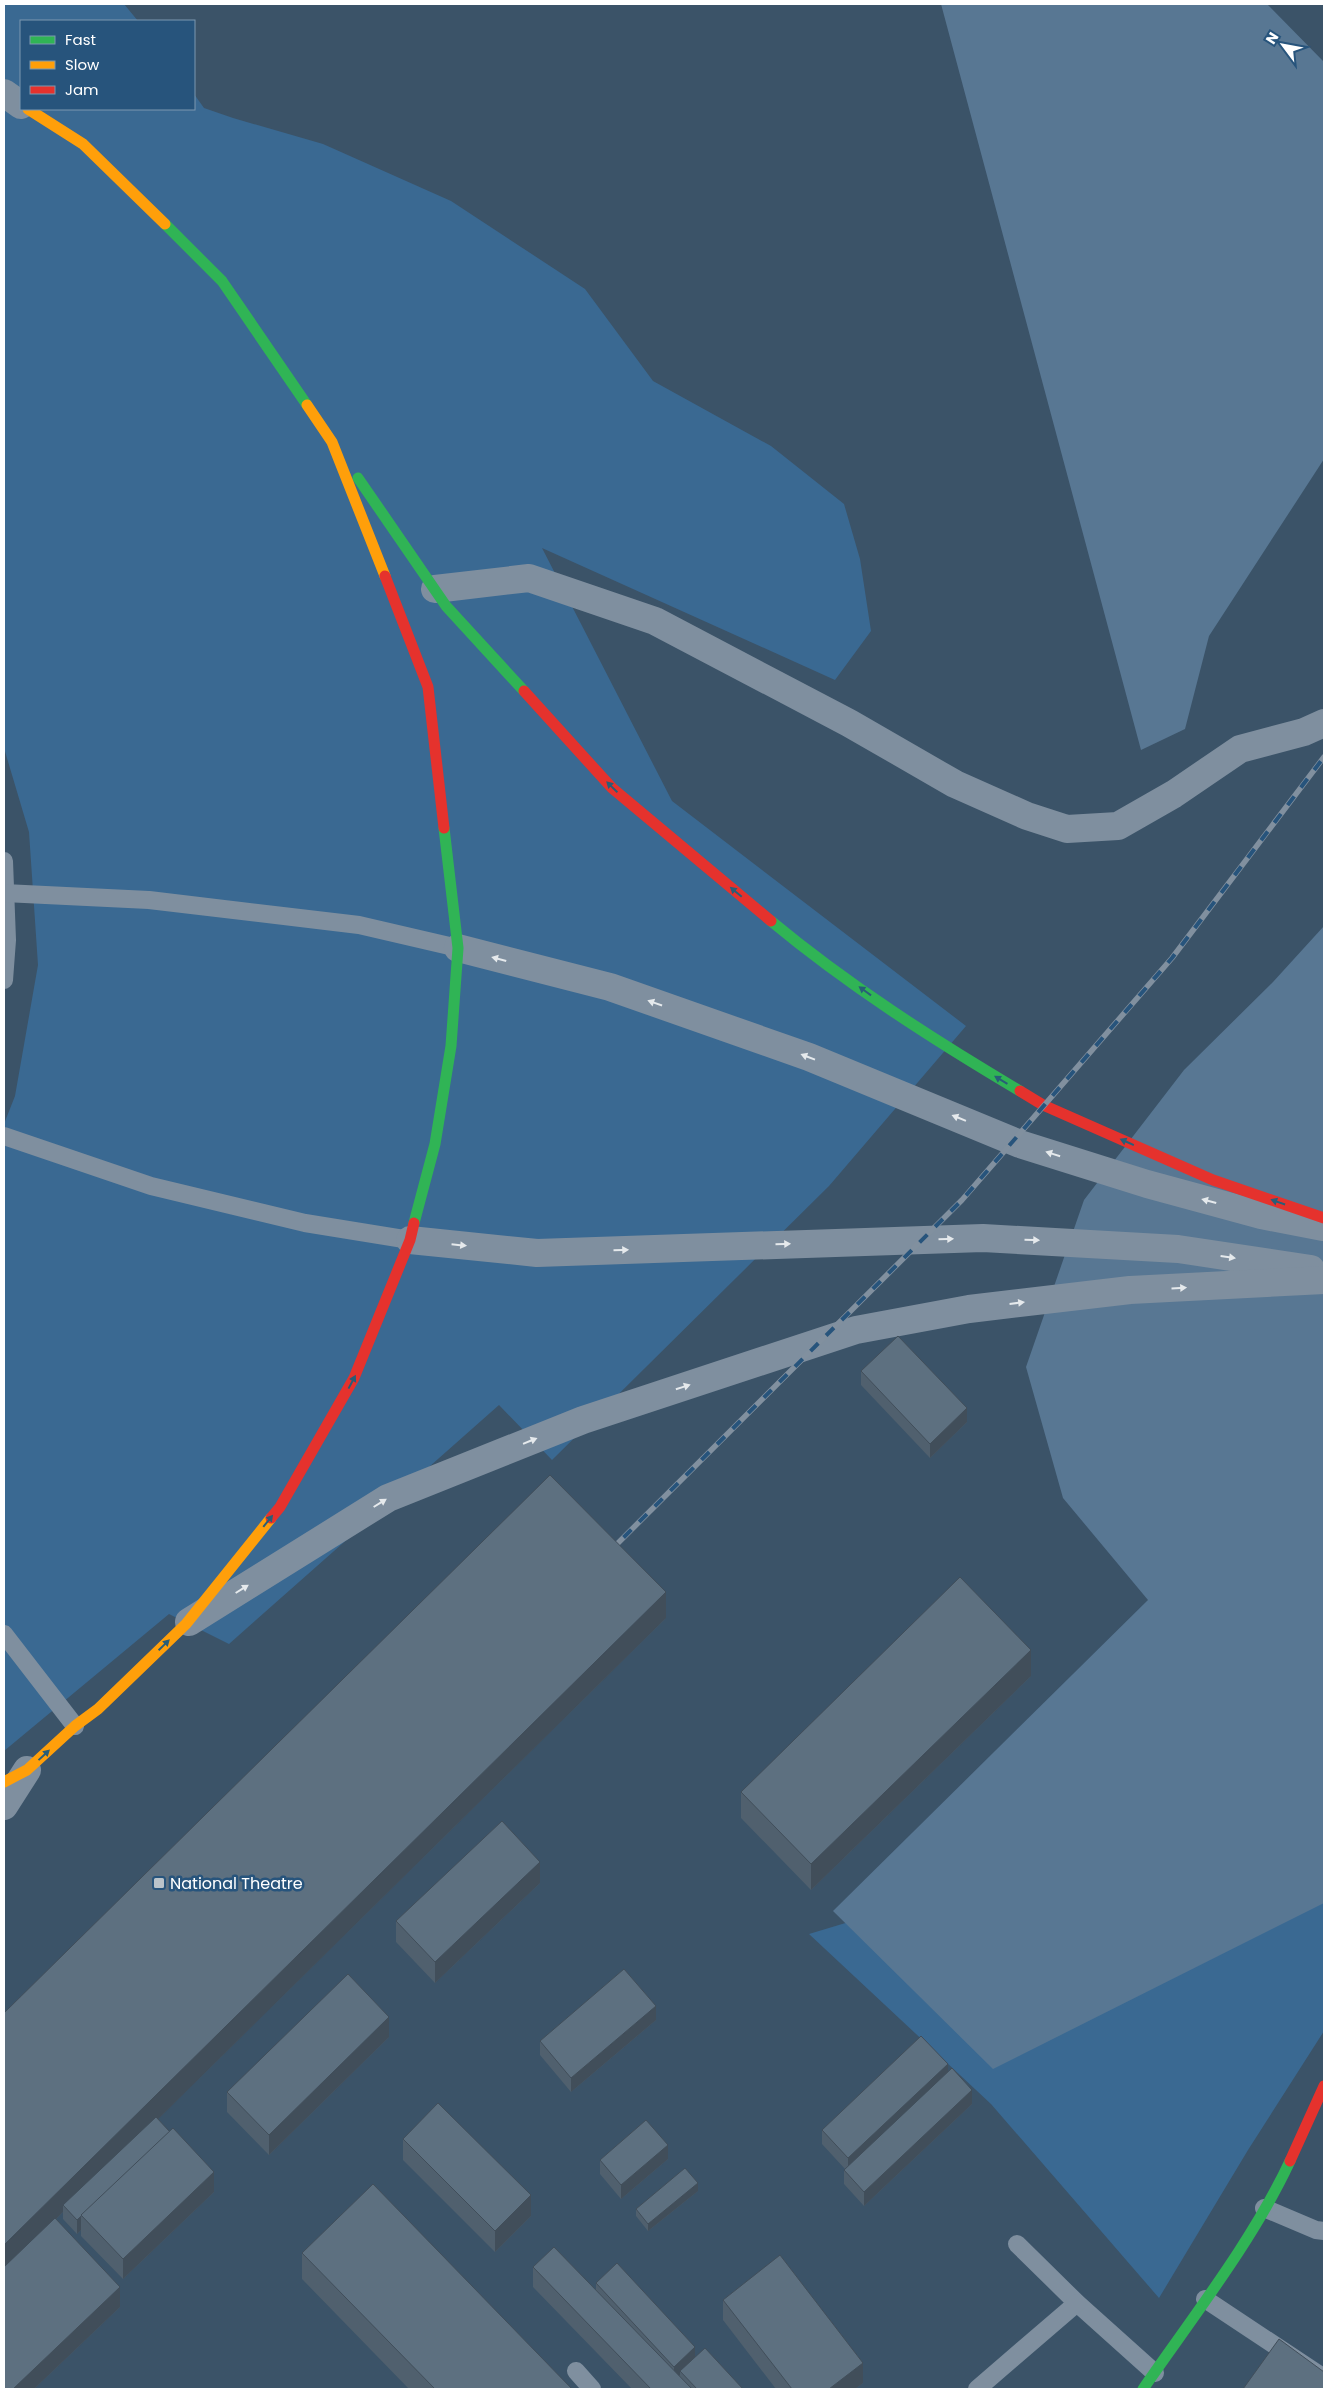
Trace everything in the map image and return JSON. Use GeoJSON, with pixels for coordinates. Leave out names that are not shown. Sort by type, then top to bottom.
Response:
{"type":"FeatureCollection","features":[{"type":"Feature","properties":{"kind":"street"},"geometry":{"type":"LineString","coordinates":[[4,93],[20,104]]}},
{"type":"Feature","properties":{"kind":"street"},"geometry":{"type":"LineString","coordinates":[[30,110],[83,144],[222,281],[446,606],[612,788],[796,942],[937,1042],[1043,1105],[1213,1180],[1324,1218]]}},
{"type":"Feature","properties":{"kind":"street"},"geometry":{"type":"LineString","coordinates":[[4,1806],[15,1776],[98,1709],[186,1624],[280,1507],[354,1378],[410,1240],[436,1144],[452,1046],[458,948],[428,687],[332,442]]}},
{"type":"Feature","properties":{"kind":"street"},"geometry":{"type":"LineString","coordinates":[[435,589],[530,578],[654,621],[849,723],[955,784],[1027,816],[1067,829],[1118,826],[1174,794],[1240,749],[1304,732],[1324,723]]}},
{"type":"Feature","properties":{"kind":"street"},"geometry":{"type":"LineString","coordinates":[[458,948],[610,987],[809,1057],[1020,1144],[1147,1184],[1261,1215],[1324,1227]]}},
{"type":"Feature","properties":{"kind":"street"},"geometry":{"type":"LineString","coordinates":[[410,1240],[537,1253],[983,1238],[1178,1249],[1324,1270]]}},
{"type":"Feature","properties":{"kind":"street"},"geometry":{"type":"LineString","coordinates":[[186,1624],[388,1498],[583,1420],[856,1330],[969,1309],[1130,1290],[1324,1280]]}},
{"type":"Feature","properties":{"kind":"street"},"geometry":{"type":"LineString","coordinates":[[1143,2389],[1205,2299],[1282,2178],[1324,2086]]}},
{"type":"Feature","properties":{"kind":"lane"},"geometry":{"type":"LineString","coordinates":[[4,862],[7,940],[4,980]]}},
{"type":"Feature","properties":{"kind":"lane"},"geometry":{"type":"LineString","coordinates":[[5,893],[149,900],[359,925],[458,948]]}},
{"type":"Feature","properties":{"kind":"lane"},"geometry":{"type":"LineString","coordinates":[[4,1136],[151,1186],[305,1223],[410,1240]]}},
{"type":"Feature","properties":{"kind":"lane"},"geometry":{"type":"LineString","coordinates":[[4,1634],[75,1726]]}},
{"type":"Feature","properties":{"kind":"lane"},"geometry":{"type":"LineString","coordinates":[[1264,2208],[1316,2230],[1324,2231]]}},
{"type":"Feature","properties":{"kind":"lane"},"geometry":{"type":"LineString","coordinates":[[1017,2244],[1077,2303],[1155,2373]]}},
{"type":"Feature","properties":{"kind":"lane"},"geometry":{"type":"LineString","coordinates":[[1205,2299],[1324,2378]]}},
{"type":"Feature","properties":{"kind":"lane"},"geometry":{"type":"LineString","coordinates":[[977,2389],[1077,2303]]}},
{"type":"Feature","properties":{"kind":"lane"},"geometry":{"type":"LineString","coordinates":[[576,2371],[592,2389]]}},
{"type":"Feature","properties":{"kind":"shaded area"},"geometry":{"type":"Polygon","coordinates":[[[4,4],[124,4],[137,20],[20,20],[20,110],[195,110],[195,95],[204,108],[323,144],[451,201],[585,289],[653,381],[771,446],[844,504],[860,559],[871,631],[835,680],[542,548],[672,801],[966,1026],[829,1186],[552,1460],[499,1405],[229,1644],[169,1614],[4,1751],[4,1124],[15,1096],[38,965],[29,832],[4,748],[4,4]]]}},
{"type":"Feature","properties":{"kind":"shaded area"},"geometry":{"type":"Polygon","coordinates":[[[941,4],[1267,4],[1324,62],[1324,459],[1209,636],[1185,729],[1141,750],[941,4]]]}},
{"type":"Feature","properties":{"kind":"shaded area"},"geometry":{"type":"Polygon","coordinates":[[[1324,926],[1324,1903],[993,2069],[833,1911],[1148,1600],[1063,1498],[1026,1367],[1084,1200],[1184,1070],[1273,982],[1324,926]]]}},
{"type":"Feature","properties":{"kind":"shaded area"},"geometry":{"type":"Polygon","coordinates":[[[1324,1779],[1324,2031],[1248,2150],[1159,2298],[991,2104],[809,1934],[1324,1779]]]}},
{"type":"Feature","properties":{"kind":"building"},"geometry":{"type":"Polygon","coordinates":[[[898,1336],[967,1408],[930,1444],[861,1371],[898,1336]]]}},
{"type":"Feature","properties":{"kind":"building"},"geometry":{"type":"Polygon","coordinates":[[[550,1475],[666,1592],[4,2245],[4,2013],[550,1475]]]}},
{"type":"Feature","properties":{"kind":"building"},"geometry":{"type":"Polygon","coordinates":[[[960,1577],[1031,1650],[811,1864],[741,1792],[960,1577]]]}},
{"type":"Feature","properties":{"kind":"building"},"geometry":{"type":"Polygon","coordinates":[[[502,1821],[540,1862],[435,1962],[396,1921],[502,1821]]]}},
{"type":"Feature","properties":{"kind":"building"},"geometry":{"type":"Polygon","coordinates":[[[624,1969],[656,2006],[571,2078],[540,2041],[624,1969]]]}},
{"type":"Feature","properties":{"kind":"building"},"geometry":{"type":"Polygon","coordinates":[[[348,1974],[389,2017],[269,2135],[227,2092],[348,1974]]]}},
{"type":"Feature","properties":{"kind":"building"},"geometry":{"type":"Polygon","coordinates":[[[921,2036],[948,2064],[848,2158],[822,2130],[921,2036]]]}},
{"type":"Feature","properties":{"kind":"building"},"geometry":{"type":"Polygon","coordinates":[[[952,2068],[972,2090],[864,2192],[844,2170],[952,2068]]]}},
{"type":"Feature","properties":{"kind":"building"},"geometry":{"type":"Polygon","coordinates":[[[438,2103],[531,2195],[495,2231],[403,2139],[438,2103]]]}},
{"type":"Feature","properties":{"kind":"building"},"geometry":{"type":"Polygon","coordinates":[[[156,2117],[170,2132],[77,2220],[63,2205],[156,2117]]]}},
{"type":"Feature","properties":{"kind":"building"},"geometry":{"type":"Polygon","coordinates":[[[646,2120],[668,2145],[621,2185],[600,2160],[646,2120]]]}},
{"type":"Feature","properties":{"kind":"building"},"geometry":{"type":"Polygon","coordinates":[[[173,2128],[214,2172],[123,2259],[81,2215],[173,2128]]]}},
{"type":"Feature","properties":{"kind":"building"},"geometry":{"type":"Polygon","coordinates":[[[685,2168],[698,2183],[648,2224],[636,2209],[685,2168]]]}},
{"type":"Feature","properties":{"kind":"building"},"geometry":{"type":"Polygon","coordinates":[[[373,2184],[572,2389],[435,2389],[302,2253],[373,2184]]]}},
{"type":"Feature","properties":{"kind":"building"},"geometry":{"type":"Polygon","coordinates":[[[55,2218],[120,2287],[13,2389],[4,2389],[4,2267],[55,2218]]]}},
{"type":"Feature","properties":{"kind":"building"},"geometry":{"type":"Polygon","coordinates":[[[554,2247],[692,2389],[651,2389],[533,2267],[554,2247]]]}},
{"type":"Feature","properties":{"kind":"building"},"geometry":{"type":"Polygon","coordinates":[[[780,2255],[863,2363],[829,2389],[792,2389],[723,2300],[780,2255]]]}},
{"type":"Feature","properties":{"kind":"building"},"geometry":{"type":"Polygon","coordinates":[[[617,2263],[695,2347],[674,2367],[596,2283],[617,2263]]]}},
{"type":"Feature","properties":{"kind":"building"},"geometry":{"type":"Polygon","coordinates":[[[1279,2339],[1324,2372],[1324,2389],[1243,2389],[1279,2339]]]}},
{"type":"Feature","properties":{"kind":"building"},"geometry":{"type":"Polygon","coordinates":[[[705,2348],[743,2389],[697,2389],[680,2371],[705,2348]]]}},
{"type":"Feature","properties":{"kind":"railway"},"geometry":{"type":"LineString","coordinates":[[608,1553],[962,1200],[1172,958],[1324,757]]}},
{"type":"Feature","properties":{"kind":"traffic: fast"},"geometry":{"type":"LineString","coordinates":[[165,224],[222,281],[307,405]]}},
{"type":"Feature","properties":{"kind":"traffic: fast"},"geometry":{"type":"LineString","coordinates":[[358,478],[446,606],[524,691]]}},
{"type":"Feature","properties":{"kind":"traffic: fast"},"geometry":{"type":"LineString","coordinates":[[414,1223],[435,1144],[451,1046],[458,948],[444,828]]}},
{"type":"Feature","properties":{"kind":"traffic: fast"},"geometry":{"type":"LineString","coordinates":[[771,921],[800,945],[892,1011],[1020,1091]]}},
{"type":"Feature","properties":{"kind":"traffic: fast"},"geometry":{"type":"LineString","coordinates":[[1143,2389],[1241,2249],[1259,2220],[1290,2161]]}},
{"type":"Feature","properties":{"kind":"traffic: slow"},"geometry":{"type":"LineString","coordinates":[[30,110],[83,144],[165,224]]}},
{"type":"Feature","properties":{"kind":"traffic: slow"},"geometry":{"type":"LineString","coordinates":[[307,405],[332,442],[385,576]]}},
{"type":"Feature","properties":{"kind":"traffic: slow"},"geometry":{"type":"LineString","coordinates":[[4,1782],[27,1770],[75,1726],[98,1709],[186,1624],[271,1518]]}},
{"type":"Feature","properties":{"kind":"traffic: jam"},"geometry":{"type":"LineString","coordinates":[[385,576],[428,687],[444,828]]}},
{"type":"Feature","properties":{"kind":"traffic: jam"},"geometry":{"type":"LineString","coordinates":[[524,691],[612,788],[771,921]]}},
{"type":"Feature","properties":{"kind":"traffic: jam"},"geometry":{"type":"LineString","coordinates":[[1020,1091],[1043,1105],[1213,1180],[1324,1218]]}},
{"type":"Feature","properties":{"kind":"traffic: jam"},"geometry":{"type":"LineString","coordinates":[[271,1518],[280,1507],[354,1378],[410,1240],[414,1223]]}},
{"type":"Feature","properties":{"kind":"traffic: jam"},"geometry":{"type":"LineString","coordinates":[[1290,2161],[1324,2086]]}},
{"type":"Feature","properties":{"kind":"place","name":"National Theatre"},"geometry":{"type":"Point","coordinates":[159,1883]}}]}
